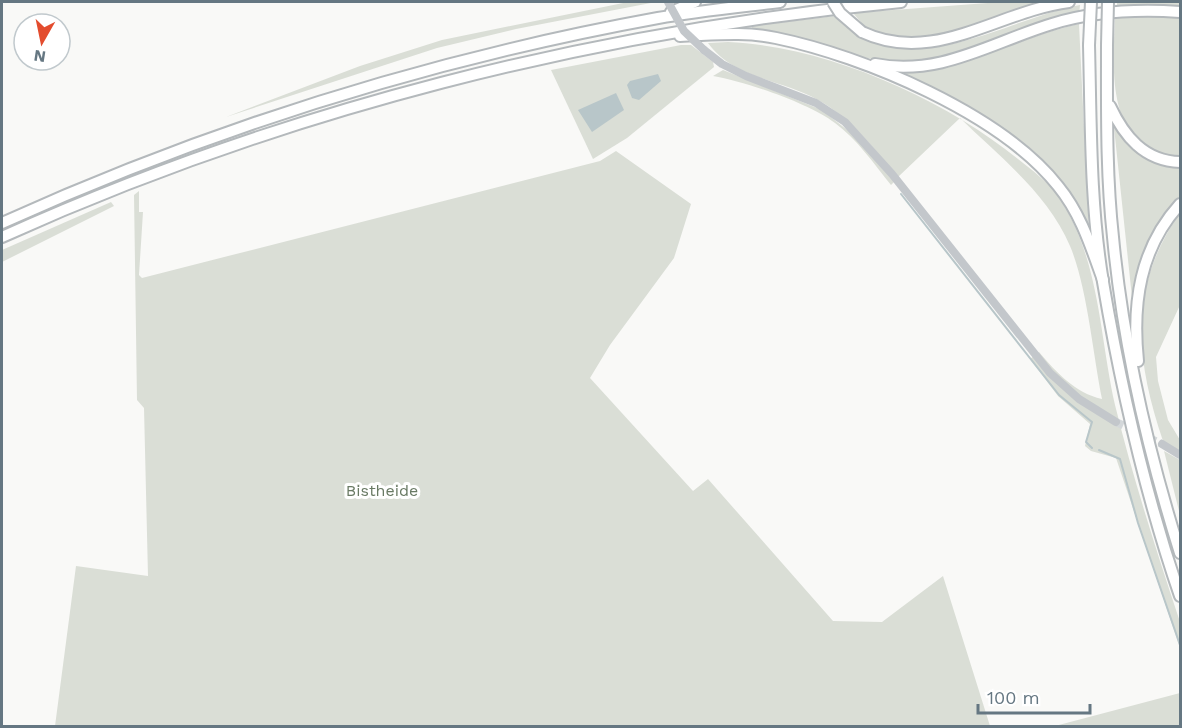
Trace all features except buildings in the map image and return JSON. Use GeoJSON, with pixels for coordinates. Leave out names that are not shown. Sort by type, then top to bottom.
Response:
{"type":"FeatureCollection","features":[{"type":"Feature","properties":{"kind":"highway"},"geometry":{"type":"LineString","coordinates":[[660,18],[695,2]]}},
{"type":"Feature","properties":{"kind":"highway"},"geometry":{"type":"LineString","coordinates":[[2,223],[165,155],[376,84],[550,40],[660,18],[780,2]]}},
{"type":"Feature","properties":{"kind":"highway"},"geometry":{"type":"LineString","coordinates":[[833,2],[840,13],[862,32],[900,44],[933,42],[956,37],[1042,7],[1069,2]]}},
{"type":"Feature","properties":{"kind":"highway"},"geometry":{"type":"LineString","coordinates":[[2,237],[162,171],[336,114],[452,80],[638,38],[743,19],[901,2]]}},
{"type":"Feature","properties":{"kind":"highway"},"geometry":{"type":"LineString","coordinates":[[1091,2],[1089,45],[1091,140],[1103,280],[1135,438],[1180,596]]}},
{"type":"Feature","properties":{"kind":"highway"},"geometry":{"type":"LineString","coordinates":[[1108,2],[1107,100],[1112,235],[1125,322],[1145,423],[1180,553]]}},
{"type":"Feature","properties":{"kind":"highway"},"geometry":{"type":"LineString","coordinates":[[842,57],[897,67],[926,66],[965,57],[1028,32],[1077,17],[1124,11],[1180,12]]}},
{"type":"Feature","properties":{"kind":"highway"},"geometry":{"type":"LineString","coordinates":[[638,38],[743,34],[775,38],[842,57],[902,79],[934,94],[993,130],[1042,169],[1058,185],[1083,225],[1103,280]]}},
{"type":"Feature","properties":{"kind":"highway"},"geometry":{"type":"LineString","coordinates":[[1107,100],[1121,130],[1131,141],[1160,159],[1180,162]]}},
{"type":"Feature","properties":{"kind":"highway"},"geometry":{"type":"LineString","coordinates":[[1145,423],[1136,341],[1138,291],[1152,246],[1180,204]]}},
{"type":"Feature","properties":{"kind":"street"},"geometry":{"type":"LineString","coordinates":[[668,2],[684,31],[722,64],[746,76],[816,103],[845,122],[892,174],[1050,373],[1079,399],[1116,422]]}},
{"type":"Feature","properties":{"kind":"street"},"geometry":{"type":"LineString","coordinates":[[1161,444],[1180,455]]}},
{"type":"Feature","properties":{"kind":"green space"},"geometry":{"type":"Polygon","coordinates":[[[628,2],[656,2],[516,29],[437,48],[226,117],[360,66],[442,40],[628,2]]]}},
{"type":"Feature","properties":{"kind":"green space"},"geometry":{"type":"Polygon","coordinates":[[[1001,2],[1058,2],[932,40],[884,38],[865,27],[853,13],[1001,2]]]}},
{"type":"Feature","properties":{"kind":"green space"},"geometry":{"type":"Polygon","coordinates":[[[1117,2],[1180,2],[1180,9],[1117,8],[1117,2]]]}},
{"type":"Feature","properties":{"kind":"green space"},"geometry":{"type":"Polygon","coordinates":[[[1080,5],[1079,15],[950,59],[905,64],[855,56],[813,42],[752,29],[752,26],[835,16],[862,37],[891,47],[921,49],[953,44],[1080,5]]]}},
{"type":"Feature","properties":{"kind":"green space"},"geometry":{"type":"Polygon","coordinates":[[[1159,16],[1180,18],[1180,156],[1156,151],[1138,140],[1126,125],[1115,84],[1115,18],[1159,16]]]}},
{"type":"Feature","properties":{"kind":"green space"},"geometry":{"type":"Polygon","coordinates":[[[1079,24],[1089,231],[1043,165],[897,73],[921,71],[967,61],[1079,24]]]}},
{"type":"Feature","properties":{"kind":"green space"},"geometry":{"type":"Polygon","coordinates":[[[728,42],[804,53],[843,65],[882,79],[959,118],[898,177],[861,135],[830,107],[804,93],[745,72],[719,55],[708,43],[728,42]]]}},
{"type":"Feature","properties":{"kind":"green space"},"geometry":{"type":"Polygon","coordinates":[[[691,45],[713,62],[714,67],[627,138],[593,159],[551,70],[691,45]]]}},
{"type":"Feature","properties":{"kind":"green space"},"geometry":{"type":"Polygon","coordinates":[[[723,70],[822,110],[856,137],[895,181],[891,185],[851,136],[823,115],[777,94],[713,76],[723,70]]]}},
{"type":"Feature","properties":{"kind":"green space"},"geometry":{"type":"Polygon","coordinates":[[[1113,118],[1123,136],[1180,165],[1180,199],[1166,215],[1133,307],[1113,118]]]}},
{"type":"Feature","properties":{"kind":"green space"},"geometry":{"type":"Polygon","coordinates":[[[963,120],[1018,159],[1050,186],[1072,220],[1090,271],[1122,432],[1145,514],[1180,622],[1180,648],[1116,458],[1091,451],[1085,446],[1090,424],[1058,396],[1030,359],[1039,352],[1059,374],[1075,387],[1102,399],[1085,300],[1070,246],[1061,227],[1036,193],[963,120]]]}},
{"type":"Feature","properties":{"kind":"green space","name":"Bistheide"},"geometry":{"type":"Polygon","coordinates":[[[616,151],[691,204],[674,258],[610,345],[590,378],[693,491],[708,479],[833,621],[882,622],[943,576],[990,726],[55,726],[76,566],[148,576],[144,408],[137,400],[134,195],[139,191],[139,212],[143,212],[139,275],[142,278],[600,161],[616,151]]]}},
{"type":"Feature","properties":{"kind":"green space"},"geometry":{"type":"Polygon","coordinates":[[[111,202],[114,206],[2,262],[2,250],[111,202]]]}},
{"type":"Feature","properties":{"kind":"green space"},"geometry":{"type":"Polygon","coordinates":[[[1180,213],[1180,305],[1156,357],[1158,381],[1168,420],[1180,440],[1180,451],[1163,441],[1147,381],[1142,352],[1142,324],[1144,296],[1151,268],[1163,241],[1180,213]]]}},
{"type":"Feature","properties":{"kind":"green space"},"geometry":{"type":"Polygon","coordinates":[[[1164,451],[1180,460],[1180,515],[1164,451]]]}},
{"type":"Feature","properties":{"kind":"green space"},"geometry":{"type":"Polygon","coordinates":[[[1180,693],[1180,726],[1055,726],[1180,693]]]}},
{"type":"Feature","properties":{"kind":"shaded area"},"geometry":{"type":"Polygon","coordinates":[[[658,74],[661,81],[639,100],[632,98],[627,85],[630,81],[658,74]]]}},
{"type":"Feature","properties":{"kind":"shaded area"},"geometry":{"type":"Polygon","coordinates":[[[616,93],[624,110],[592,132],[578,110],[616,93]]]}},
{"type":"Feature","properties":{"kind":"waterway"},"geometry":{"type":"LineString","coordinates":[[901,194],[1059,395],[1092,422],[1086,442],[1092,448]]}},
{"type":"Feature","properties":{"kind":"waterway"},"geometry":{"type":"LineString","coordinates":[[1099,450],[1120,459],[1138,523],[1180,645]]}},
{"type":"Feature","properties":{"kind":"tunnel"},"geometry":{"type":"LineString","coordinates":[[1116,422],[1162,444]]}}]}
